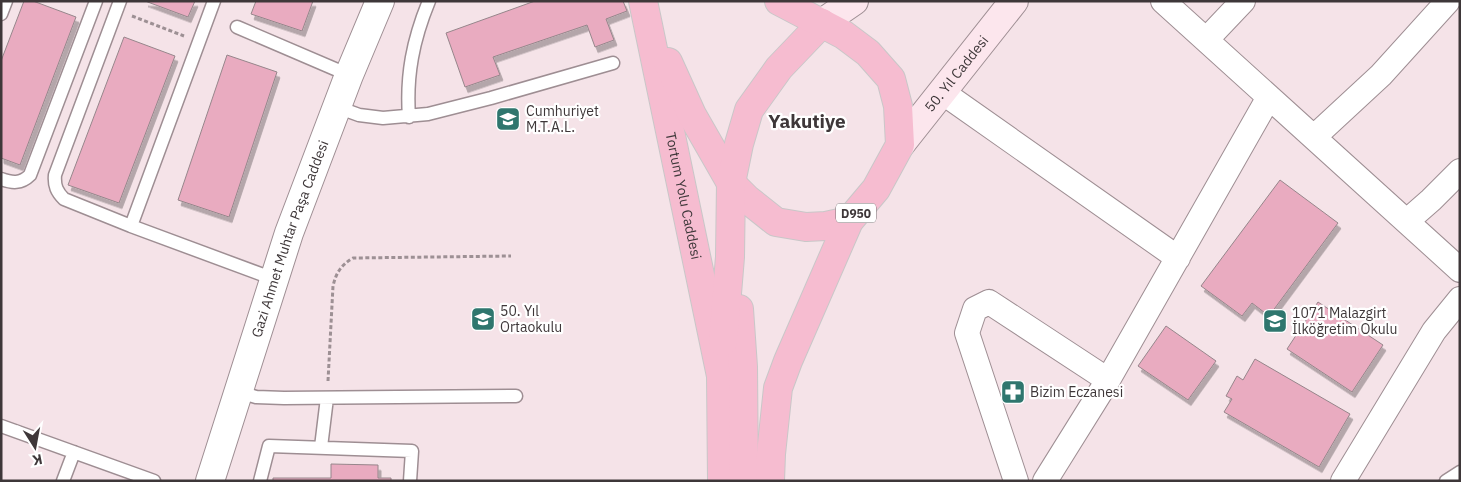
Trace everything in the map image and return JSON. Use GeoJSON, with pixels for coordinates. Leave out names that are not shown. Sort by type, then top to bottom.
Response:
{"type":"FeatureCollection","features":[{"type":"Feature","properties":{"kind":"highway"},"geometry":{"type":"LineString","coordinates":[[779,1],[844,35],[868,53],[890,79],[898,106],[900,145]]}},
{"type":"Feature","properties":{"kind":"highway","name":"Tortum Yolu Caddesi"},"geometry":{"type":"LineString","coordinates":[[645,8],[692,115],[730,183],[776,222],[806,227],[826,226],[849,221]]}},
{"type":"Feature","properties":{"kind":"highway","name":"Tortum Yolu Caddesi"},"geometry":{"type":"LineString","coordinates":[[645,8],[721,376]]}},
{"type":"Feature","properties":{"kind":"highway","name":"Tortum Yolu Caddesi"},"geometry":{"type":"LineString","coordinates":[[722,481],[721,376],[730,257],[730,183],[749,110],[779,68],[822,23]]}},
{"type":"Feature","properties":{"kind":"highway","name":"D950"},"geometry":{"type":"LineString","coordinates":[[770,481],[778,388],[788,361],[849,221],[876,189],[900,145]]}},
{"type":"Feature","properties":{"kind":"highway"},"geometry":{"type":"LineString","coordinates":[[730,183],[743,367],[744,481]]}},
{"type":"Feature","properties":{"kind":"main road"},"geometry":{"type":"LineString","coordinates":[[822,23],[854,1]]}},
{"type":"Feature","properties":{"kind":"main road","name":"50. Yıl Caddesi"},"geometry":{"type":"LineString","coordinates":[[900,145],[1014,1]]}},
{"type":"Feature","properties":{"kind":"street","name":"Gazi Ahmet Muhtar Paşa Caddesi"},"geometry":{"type":"LineString","coordinates":[[210,481],[289,233],[380,1]]}},
{"type":"Feature","properties":{"kind":"street"},"geometry":{"type":"LineString","coordinates":[[1163,1],[1460,270]]}},
{"type":"Feature","properties":{"kind":"street"},"geometry":{"type":"LineString","coordinates":[[1206,40],[1243,1]]}},
{"type":"Feature","properties":{"kind":"street"},"geometry":{"type":"LineString","coordinates":[[1314,137],[1381,75],[1448,1]]}},
{"type":"Feature","properties":{"kind":"street"},"geometry":{"type":"LineString","coordinates":[[942,92],[1178,258]]}},
{"type":"Feature","properties":{"kind":"street"},"geometry":{"type":"LineString","coordinates":[[1046,481],[1108,380],[1269,97]]}},
{"type":"Feature","properties":{"kind":"street"},"geometry":{"type":"LineString","coordinates":[[1407,221],[1460,171]]}},
{"type":"Feature","properties":{"kind":"street"},"geometry":{"type":"LineString","coordinates":[[1343,481],[1434,331],[1460,299]]}},
{"type":"Feature","properties":{"kind":"street"},"geometry":{"type":"LineString","coordinates":[[1016,481],[967,333],[975,309],[989,302],[1108,380]]}},
{"type":"Feature","properties":{"kind":"lane"},"geometry":{"type":"LineString","coordinates":[[1,14],[6,1]]}},
{"type":"Feature","properties":{"kind":"lane"},"geometry":{"type":"LineString","coordinates":[[1,179],[15,183],[30,175],[96,1]]}},
{"type":"Feature","properties":{"kind":"lane"},"geometry":{"type":"LineString","coordinates":[[131,226],[214,1]]}},
{"type":"Feature","properties":{"kind":"lane"},"geometry":{"type":"LineString","coordinates":[[409,116],[407,93],[411,61],[420,22],[429,1]]}},
{"type":"Feature","properties":{"kind":"lane"},"geometry":{"type":"LineString","coordinates":[[119,6],[55,175],[59,194],[64,199],[131,226],[274,280]]}},
{"type":"Feature","properties":{"kind":"lane"},"geometry":{"type":"LineString","coordinates":[[237,27],[350,75]]}},
{"type":"Feature","properties":{"kind":"lane"},"geometry":{"type":"LineString","coordinates":[[337,107],[359,115],[383,118],[428,114],[613,63]]}},
{"type":"Feature","properties":{"kind":"lane"},"geometry":{"type":"LineString","coordinates":[[239,392],[256,397],[516,396]]}},
{"type":"Feature","properties":{"kind":"lane"},"geometry":{"type":"LineString","coordinates":[[321,447],[327,398]]}},
{"type":"Feature","properties":{"kind":"lane"},"geometry":{"type":"LineString","coordinates":[[1,426],[154,481]]}},
{"type":"Feature","properties":{"kind":"lane"},"geometry":{"type":"LineString","coordinates":[[260,481],[269,446],[412,451],[410,481]]}},
{"type":"Feature","properties":{"kind":"lane"},"geometry":{"type":"LineString","coordinates":[[63,481],[74,452]]}},
{"type":"Feature","properties":{"kind":"lane"},"geometry":{"type":"LineString","coordinates":[[1446,481],[1460,472]]}},
{"type":"Feature","properties":{"kind":"path"},"geometry":{"type":"LineString","coordinates":[[119,6],[199,41]]}},
{"type":"Feature","properties":{"kind":"path"},"geometry":{"type":"LineString","coordinates":[[327,398],[333,286],[336,276],[346,262],[353,258],[511,256]]}},
{"type":"Feature","properties":{"kind":"building"},"geometry":{"type":"Polygon","coordinates":[[[24,1],[33,1],[76,17],[20,165],[1,158],[1,61],[24,1]]]}},
{"type":"Feature","properties":{"kind":"building"},"geometry":{"type":"Polygon","coordinates":[[[145,1],[195,1],[188,17],[145,1]]]}},
{"type":"Feature","properties":{"kind":"building"},"geometry":{"type":"Polygon","coordinates":[[[256,1],[313,1],[302,31],[251,14],[256,1]]]}},
{"type":"Feature","properties":{"kind":"building"},"geometry":{"type":"Polygon","coordinates":[[[535,1],[623,1],[627,11],[606,19],[614,40],[595,47],[587,25],[493,57],[500,75],[465,87],[446,33],[535,1]]]}},
{"type":"Feature","properties":{"kind":"building"},"geometry":{"type":"Polygon","coordinates":[[[124,37],[175,56],[119,203],[68,185],[124,37]]]}},
{"type":"Feature","properties":{"kind":"building"},"geometry":{"type":"Polygon","coordinates":[[[227,55],[277,72],[229,217],[178,200],[227,55]]]}},
{"type":"Feature","properties":{"kind":"building"},"geometry":{"type":"Polygon","coordinates":[[[1280,180],[1338,223],[1269,316],[1252,303],[1242,316],[1201,286],[1280,180]]]}},
{"type":"Feature","properties":{"kind":"building"},"geometry":{"type":"Polygon","coordinates":[[[1318,302],[1383,345],[1352,392],[1287,349],[1318,302]]]}},
{"type":"Feature","properties":{"kind":"building"},"geometry":{"type":"Polygon","coordinates":[[[1166,326],[1216,361],[1188,400],[1138,366],[1166,326]]]}},
{"type":"Feature","properties":{"kind":"building"},"geometry":{"type":"Polygon","coordinates":[[[1255,359],[1350,414],[1319,467],[1224,412],[1232,399],[1226,396],[1237,376],[1243,380],[1255,359]]]}},
{"type":"Feature","properties":{"kind":"building"},"geometry":{"type":"Polygon","coordinates":[[[331,464],[378,465],[378,478],[391,478],[391,481],[273,481],[273,478],[331,478],[331,464]]]}},
{"type":"Feature","properties":{"kind":"place","name":"Cumhuriyet M.T.A.L."},"geometry":{"type":"Point","coordinates":[508,119]}},
{"type":"Feature","properties":{"kind":"place","name":"50. Yıl Ortaokulu"},"geometry":{"type":"Point","coordinates":[483,319]}},
{"type":"Feature","properties":{"kind":"place","name":"1071 Malazgirt İlköğretim Okulu"},"geometry":{"type":"Point","coordinates":[1275,321]}},
{"type":"Feature","properties":{"kind":"place","name":"Bizim Eczanesi"},"geometry":{"type":"Point","coordinates":[1013,392]}},
{"type":"Feature","properties":{"kind":"district","name":"Yakutiye"},"geometry":{"type":"Point","coordinates":[807,121]}}]}
